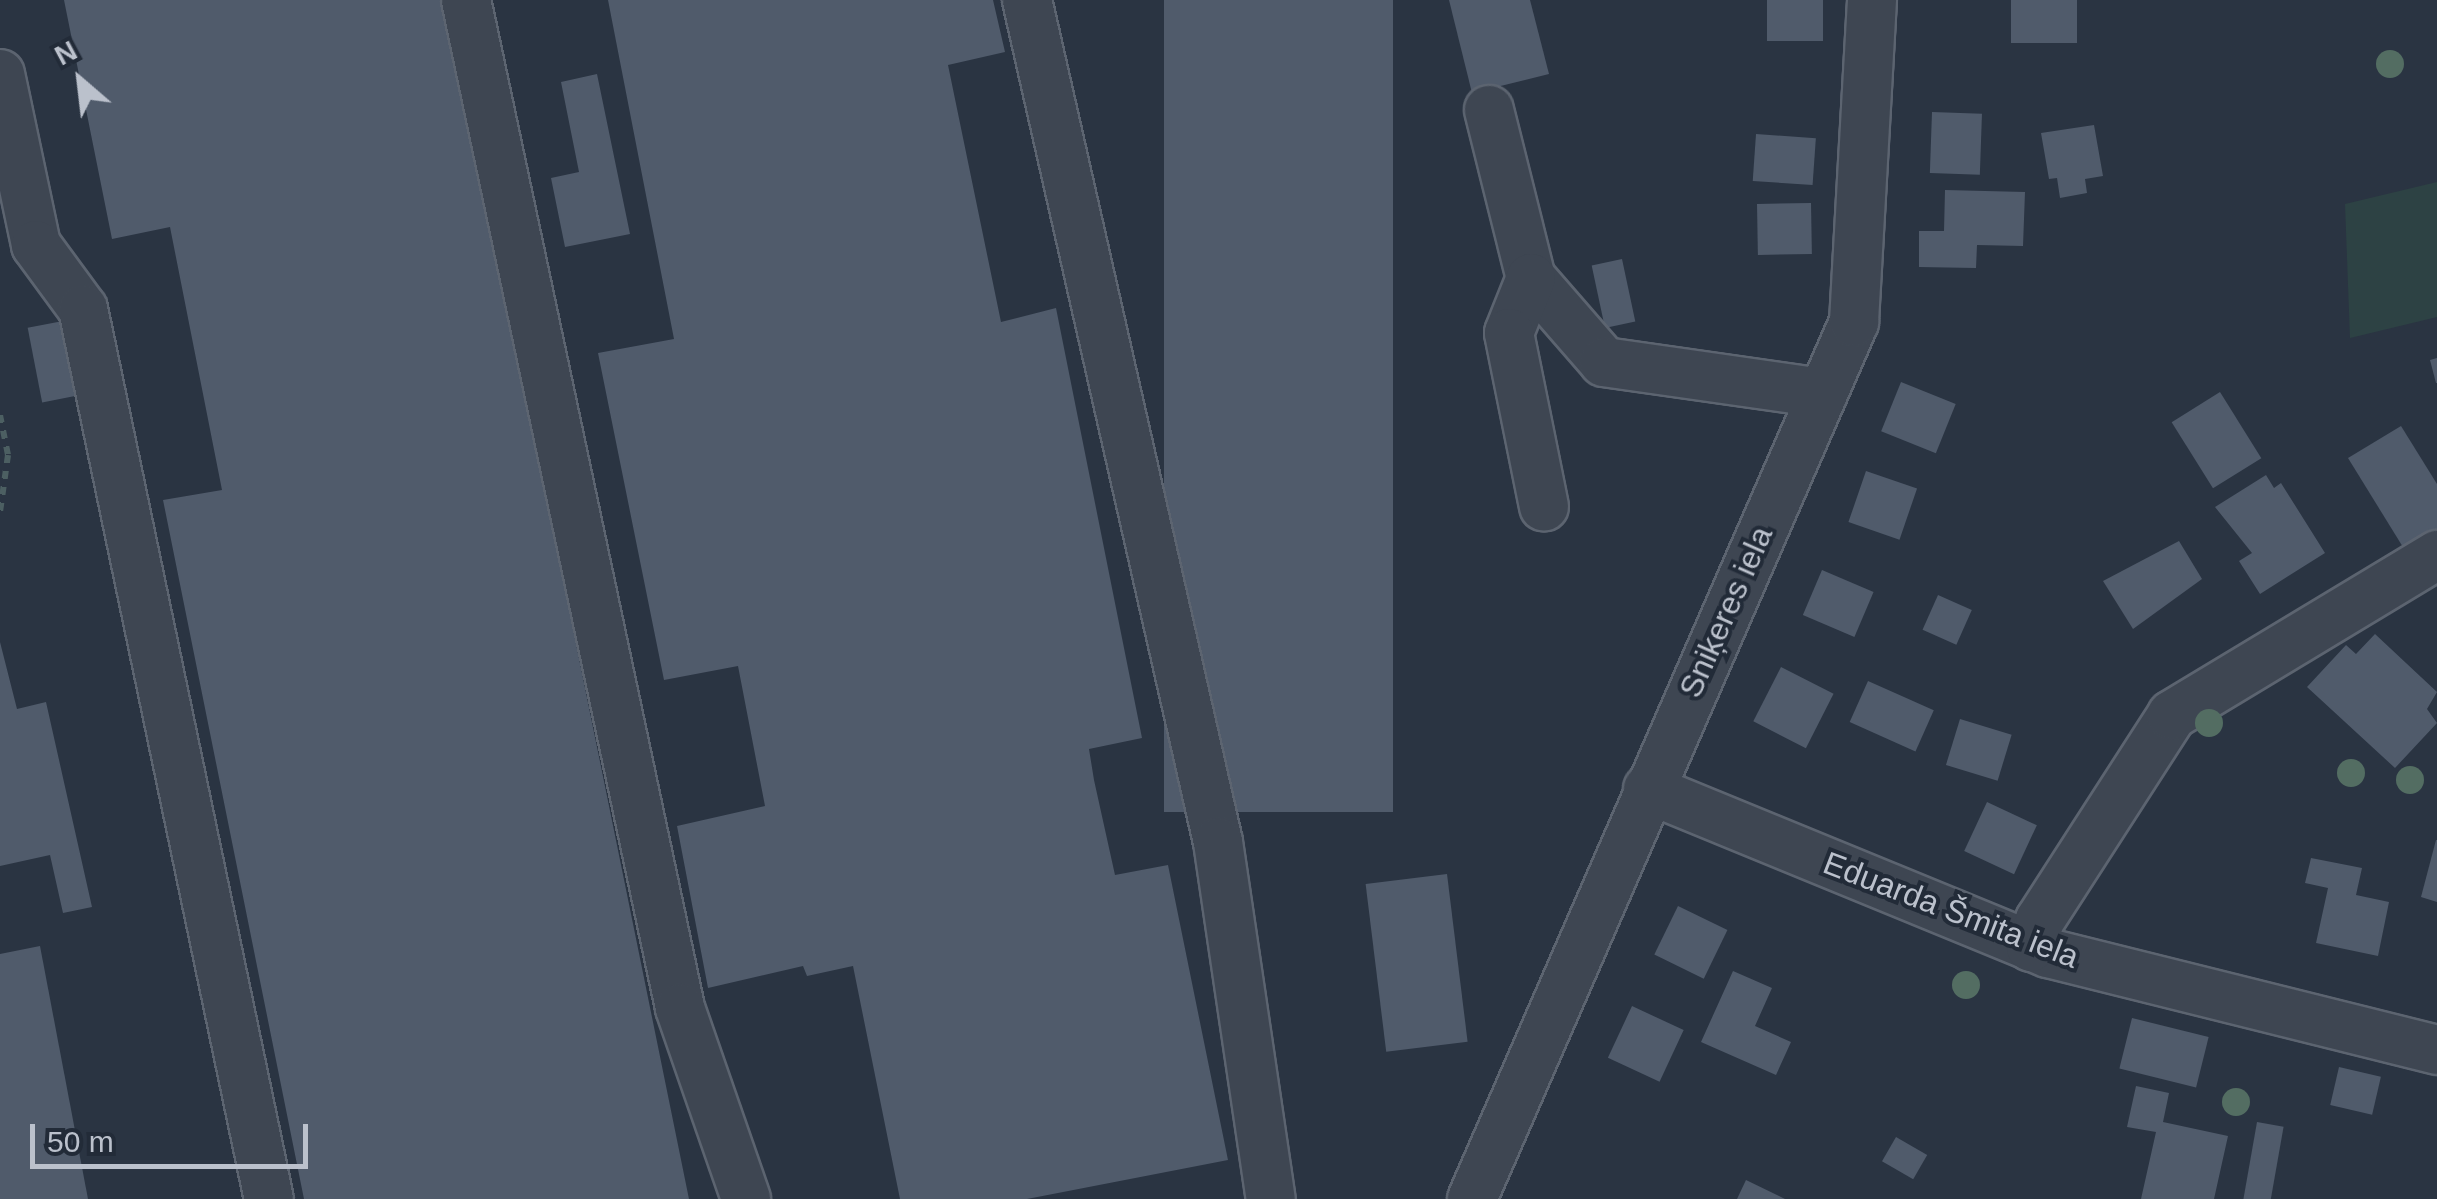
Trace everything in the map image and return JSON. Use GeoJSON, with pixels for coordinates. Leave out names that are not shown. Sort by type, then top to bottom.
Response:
{"type":"FeatureCollection","features":[{"type":"Feature","properties":{"kind":"street"},"geometry":{"type":"LineString","coordinates":[[466,0],[680,1008],[746,1199]]}},
{"type":"Feature","properties":{"kind":"street"},"geometry":{"type":"LineString","coordinates":[[1027,0],[1218,842],[1271,1199]]}},
{"type":"Feature","properties":{"kind":"street","name":"Sniķeres iela"},"geometry":{"type":"LineString","coordinates":[[1472,1199],[1854,322],[1872,0]]}},
{"type":"Feature","properties":{"kind":"street"},"geometry":{"type":"LineString","coordinates":[[0,74],[36,245],[83,309],[269,1199]]}},
{"type":"Feature","properties":{"kind":"street"},"geometry":{"type":"LineString","coordinates":[[1488,110],[1531,278],[1604,362],[1823,393]]}},
{"type":"Feature","properties":{"kind":"street"},"geometry":{"type":"LineString","coordinates":[[1531,278],[1509,332],[1544,507]]}},
{"type":"Feature","properties":{"kind":"street"},"geometry":{"type":"LineString","coordinates":[[2031,947],[2040,920],[2172,716],[2437,555]]}},
{"type":"Feature","properties":{"kind":"street","name":"Eduarda Šmita iela"},"geometry":{"type":"LineString","coordinates":[[1648,789],[2031,947],[2437,1050]]}},
{"type":"Feature","properties":{"kind":"path"},"geometry":{"type":"LineString","coordinates":[[0,415],[8,455],[0,512]]}},
{"type":"Feature","properties":{"kind":"green space"},"geometry":{"type":"Polygon","coordinates":[[[2437,182],[2437,317],[2350,338],[2345,204],[2437,182]]]}},
{"type":"Feature","properties":{"kind":"building"},"geometry":{"type":"Polygon","coordinates":[[[64,0],[445,0],[689,1199],[304,1199],[163,500],[222,490],[170,227],[112,239],[64,0]]]}},
{"type":"Feature","properties":{"kind":"building"},"geometry":{"type":"Polygon","coordinates":[[[608,0],[993,0],[1005,52],[948,65],[1001,322],[1056,308],[1142,738],[1089,749],[1094,780],[1115,875],[1168,865],[1228,1160],[1027,1199],[900,1199],[853,966],[807,976],[803,966],[708,988],[677,826],[765,806],[738,666],[664,680],[598,353],[674,339],[608,0]]]}},
{"type":"Feature","properties":{"kind":"building"},"geometry":{"type":"Polygon","coordinates":[[[1164,0],[1393,0],[1393,812],[1164,812],[1164,0]]]}},
{"type":"Feature","properties":{"kind":"building"},"geometry":{"type":"Polygon","coordinates":[[[1449,0],[1530,0],[1549,74],[1472,93],[1449,0]]]}},
{"type":"Feature","properties":{"kind":"building"},"geometry":{"type":"Polygon","coordinates":[[[1767,0],[1823,0],[1823,41],[1767,41],[1767,0]]]}},
{"type":"Feature","properties":{"kind":"building"},"geometry":{"type":"Polygon","coordinates":[[[2011,0],[2077,0],[2077,43],[2011,43],[2011,0]]]}},
{"type":"Feature","properties":{"kind":"building"},"geometry":{"type":"Polygon","coordinates":[[[597,74],[630,234],[565,247],[551,178],[579,172],[561,82],[597,74]]]}},
{"type":"Feature","properties":{"kind":"building"},"geometry":{"type":"Polygon","coordinates":[[[1932,112],[1982,114],[1980,175],[1930,173],[1932,112]]]}},
{"type":"Feature","properties":{"kind":"building"},"geometry":{"type":"Polygon","coordinates":[[[2094,125],[2103,176],[2085,179],[2087,193],[2060,198],[2057,178],[2049,179],[2041,133],[2094,125]]]}},
{"type":"Feature","properties":{"kind":"building"},"geometry":{"type":"Polygon","coordinates":[[[1756,134],[1816,138],[1813,185],[1753,181],[1756,134]]]}},
{"type":"Feature","properties":{"kind":"building"},"geometry":{"type":"Polygon","coordinates":[[[1945,190],[2025,192],[2023,246],[1977,245],[1976,268],[1919,267],[1919,231],[1944,231],[1945,190]]]}},
{"type":"Feature","properties":{"kind":"building"},"geometry":{"type":"Polygon","coordinates":[[[1811,203],[1812,254],[1758,255],[1757,204],[1811,203]]]}},
{"type":"Feature","properties":{"kind":"building"},"geometry":{"type":"Polygon","coordinates":[[[1622,259],[1635,322],[1605,328],[1592,265],[1622,259]]]}},
{"type":"Feature","properties":{"kind":"building"},"geometry":{"type":"Polygon","coordinates":[[[63,321],[78,396],[42,402],[28,328],[63,321]]]}},
{"type":"Feature","properties":{"kind":"building"},"geometry":{"type":"Polygon","coordinates":[[[2437,358],[2437,383],[2436,383],[2430,360],[2437,358]]]}},
{"type":"Feature","properties":{"kind":"building"},"geometry":{"type":"Polygon","coordinates":[[[1901,382],[1956,404],[1936,453],[1881,431],[1901,382]]]}},
{"type":"Feature","properties":{"kind":"building"},"geometry":{"type":"Polygon","coordinates":[[[2220,392],[2261,458],[2213,488],[2172,422],[2220,392]]]}},
{"type":"Feature","properties":{"kind":"building"},"geometry":{"type":"Polygon","coordinates":[[[2401,426],[2437,484],[2437,533],[2406,552],[2348,458],[2401,426]]]}},
{"type":"Feature","properties":{"kind":"building"},"geometry":{"type":"Polygon","coordinates":[[[1866,471],[1917,489],[1899,540],[1848,522],[1866,471]]]}},
{"type":"Feature","properties":{"kind":"building"},"geometry":{"type":"Polygon","coordinates":[[[2266,475],[2274,488],[2281,483],[2325,553],[2260,594],[2239,561],[2252,553],[2215,507],[2266,475]]]}},
{"type":"Feature","properties":{"kind":"building"},"geometry":{"type":"Polygon","coordinates":[[[2179,541],[2202,579],[2133,629],[2103,581],[2179,541]]]}},
{"type":"Feature","properties":{"kind":"building"},"geometry":{"type":"Polygon","coordinates":[[[1822,570],[1874,592],[1854,637],[1803,615],[1822,570]]]}},
{"type":"Feature","properties":{"kind":"building"},"geometry":{"type":"Polygon","coordinates":[[[1938,595],[1972,610],[1956,645],[1923,630],[1938,595]]]}},
{"type":"Feature","properties":{"kind":"building"},"geometry":{"type":"Polygon","coordinates":[[[2375,634],[2437,692],[2427,709],[2437,723],[2395,768],[2307,687],[2346,645],[2356,654],[2375,634]]]}},
{"type":"Feature","properties":{"kind":"building"},"geometry":{"type":"Polygon","coordinates":[[[0,642],[17,709],[46,702],[92,907],[63,913],[50,855],[0,866],[0,642]]]}},
{"type":"Feature","properties":{"kind":"building"},"geometry":{"type":"Polygon","coordinates":[[[1781,667],[1834,694],[1806,748],[1753,721],[1781,667]]]}},
{"type":"Feature","properties":{"kind":"building"},"geometry":{"type":"Polygon","coordinates":[[[1868,681],[1934,710],[1915,751],[1850,722],[1868,681]]]}},
{"type":"Feature","properties":{"kind":"building"},"geometry":{"type":"Polygon","coordinates":[[[1960,719],[2012,735],[1998,781],[1946,765],[1960,719]]]}},
{"type":"Feature","properties":{"kind":"building"},"geometry":{"type":"Polygon","coordinates":[[[1987,802],[2037,825],[2014,874],[1964,851],[1987,802]]]}},
{"type":"Feature","properties":{"kind":"building"},"geometry":{"type":"Polygon","coordinates":[[[2437,840],[2437,902],[2421,897],[2437,840]]]}},
{"type":"Feature","properties":{"kind":"building"},"geometry":{"type":"Polygon","coordinates":[[[2311,858],[2362,868],[2356,895],[2389,902],[2378,956],[2316,943],[2328,888],[2305,883],[2311,858]]]}},
{"type":"Feature","properties":{"kind":"building"},"geometry":{"type":"Polygon","coordinates":[[[1447,874],[1468,1042],[1386,1052],[1366,884],[1447,874]]]}},
{"type":"Feature","properties":{"kind":"building"},"geometry":{"type":"Polygon","coordinates":[[[1678,906],[1727,930],[1704,979],[1654,955],[1678,906]]]}},
{"type":"Feature","properties":{"kind":"building"},"geometry":{"type":"Polygon","coordinates":[[[40,946],[88,1199],[0,1199],[0,954],[40,946]]]}},
{"type":"Feature","properties":{"kind":"building"},"geometry":{"type":"Polygon","coordinates":[[[1733,971],[1772,988],[1755,1026],[1791,1042],[1776,1075],[1701,1042],[1733,971]]]}},
{"type":"Feature","properties":{"kind":"building"},"geometry":{"type":"Polygon","coordinates":[[[1632,1006],[1684,1030],[1660,1082],[1608,1058],[1632,1006]]]}},
{"type":"Feature","properties":{"kind":"building"},"geometry":{"type":"Polygon","coordinates":[[[2132,1018],[2209,1037],[2196,1088],[2119,1068],[2132,1018]]]}},
{"type":"Feature","properties":{"kind":"building"},"geometry":{"type":"Polygon","coordinates":[[[2339,1067],[2381,1077],[2372,1115],[2330,1105],[2339,1067]]]}},
{"type":"Feature","properties":{"kind":"building"},"geometry":{"type":"Polygon","coordinates":[[[2136,1086],[2169,1093],[2163,1122],[2228,1136],[2214,1199],[2141,1199],[2156,1132],[2127,1127],[2136,1086]]]}},
{"type":"Feature","properties":{"kind":"building"},"geometry":{"type":"Polygon","coordinates":[[[2257,1122],[2284,1127],[2271,1199],[2243,1199],[2257,1122]]]}},
{"type":"Feature","properties":{"kind":"building"},"geometry":{"type":"Polygon","coordinates":[[[1896,1137],[1927,1155],[1913,1179],[1882,1161],[1896,1137]]]}},
{"type":"Feature","properties":{"kind":"building"},"geometry":{"type":"Polygon","coordinates":[[[1746,1180],[1785,1199],[1737,1199],[1746,1180]]]}}]}
